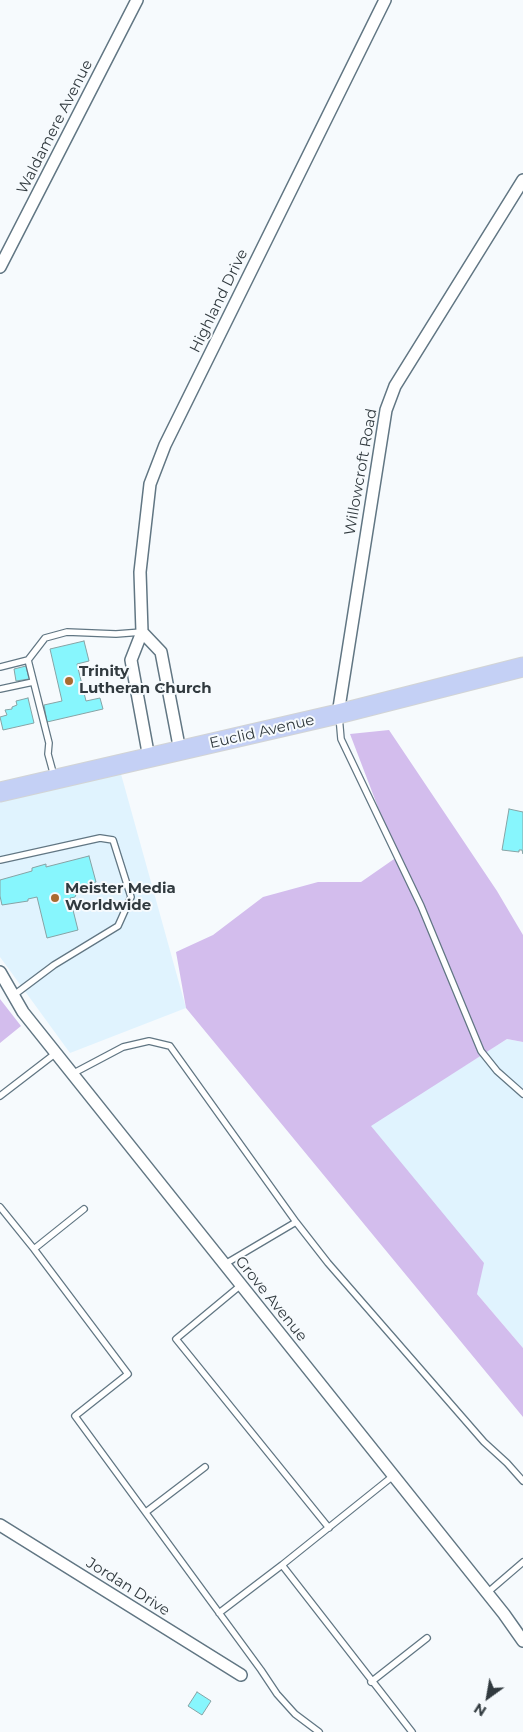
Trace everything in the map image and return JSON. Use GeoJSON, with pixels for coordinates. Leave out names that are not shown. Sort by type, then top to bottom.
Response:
{"type":"FeatureCollection","features":[{"type":"Feature","properties":{"kind":"main road","name":"Euclid Avenue"},"geometry":{"type":"LineString","coordinates":[[0,792],[55,781],[338,714],[523,667]]}},
{"type":"Feature","properties":{"kind":"street","name":"Waldamere Avenue"},"geometry":{"type":"LineString","coordinates":[[0,267],[137,0]]}},
{"type":"Feature","properties":{"kind":"street","name":"Highland Drive"},"geometry":{"type":"LineString","coordinates":[[149,758],[132,660],[142,632],[140,572],[150,484],[165,445],[385,0]]}},
{"type":"Feature","properties":{"kind":"street","name":"Willowcroft Road"},"geometry":{"type":"LineString","coordinates":[[338,714],[386,410],[395,386],[523,180]]}},
{"type":"Feature","properties":{"kind":"street"},"geometry":{"type":"LineString","coordinates":[[142,632],[161,652],[180,751]]}},
{"type":"Feature","properties":{"kind":"street","name":"Grove Avenue"},"geometry":{"type":"LineString","coordinates":[[0,972],[24,1012],[72,1074],[523,1641]]}},
{"type":"Feature","properties":{"kind":"street","name":"Jordan Drive"},"geometry":{"type":"LineString","coordinates":[[0,1525],[241,1675]]}},
{"type":"Feature","properties":{"kind":"lane"},"geometry":{"type":"LineString","coordinates":[[0,667],[28,660],[45,638],[67,632],[116,634],[142,632]]}},
{"type":"Feature","properties":{"kind":"lane"},"geometry":{"type":"LineString","coordinates":[[28,660],[49,743],[48,754],[55,781]]}},
{"type":"Feature","properties":{"kind":"lane"},"geometry":{"type":"LineString","coordinates":[[0,688],[33,682]]}},
{"type":"Feature","properties":{"kind":"lane"},"geometry":{"type":"LineString","coordinates":[[338,714],[341,739],[421,906],[481,1052],[523,1094]]}},
{"type":"Feature","properties":{"kind":"lane"},"geometry":{"type":"LineString","coordinates":[[0,860],[100,838],[113,840],[131,897],[118,926],[54,965],[14,995]]}},
{"type":"Feature","properties":{"kind":"lane"},"geometry":{"type":"LineString","coordinates":[[72,1074],[123,1047],[149,1041],[170,1046],[296,1222],[335,1271],[484,1442],[507,1462],[523,1481]]}},
{"type":"Feature","properties":{"kind":"lane"},"geometry":{"type":"LineString","coordinates":[[0,1096],[56,1053]]}},
{"type":"Feature","properties":{"kind":"lane"},"geometry":{"type":"LineString","coordinates":[[0,1207],[128,1374],[75,1416],[277,1694],[295,1714],[319,1732]]}},
{"type":"Feature","properties":{"kind":"lane"},"geometry":{"type":"LineString","coordinates":[[34,1249],[84,1209]]}},
{"type":"Feature","properties":{"kind":"lane"},"geometry":{"type":"LineString","coordinates":[[225,1264],[296,1222]]}},
{"type":"Feature","properties":{"kind":"lane"},"geometry":{"type":"LineString","coordinates":[[241,1285],[176,1339],[329,1528]]}},
{"type":"Feature","properties":{"kind":"lane"},"geometry":{"type":"LineString","coordinates":[[146,1512],[204,1467]]}},
{"type":"Feature","properties":{"kind":"lane"},"geometry":{"type":"LineString","coordinates":[[219,1613],[393,1476]]}},
{"type":"Feature","properties":{"kind":"lane"},"geometry":{"type":"LineString","coordinates":[[486,1593],[523,1562]]}},
{"type":"Feature","properties":{"kind":"lane"},"geometry":{"type":"LineString","coordinates":[[282,1565],[371,1682],[412,1732]]}},
{"type":"Feature","properties":{"kind":"lane"},"geometry":{"type":"LineString","coordinates":[[371,1682],[427,1638]]}},
{"type":"Feature","properties":{"kind":"shaded area"},"geometry":{"type":"Polygon","coordinates":[[[389,730],[497,891],[523,935],[523,1042],[507,1039],[371,1126],[484,1263],[477,1294],[523,1348],[523,1417],[186,1008],[176,952],[213,935],[263,897],[318,882],[361,882],[397,857],[350,734],[389,730]]]}},
{"type":"Feature","properties":{"kind":"shaded area"},"geometry":{"type":"Polygon","coordinates":[[[121,774],[186,1008],[70,1053],[0,957],[0,801],[121,774]]]}},
{"type":"Feature","properties":{"kind":"shaded area"},"geometry":{"type":"Polygon","coordinates":[[[0,999],[21,1026],[0,1043],[0,999]]]}},
{"type":"Feature","properties":{"kind":"shaded area"},"geometry":{"type":"Polygon","coordinates":[[[507,1039],[523,1042],[523,1348],[477,1294],[370,1125],[507,1039]]]}},
{"type":"Feature","properties":{"kind":"building","name":"Trinity Lutheran Church"},"geometry":{"type":"Polygon","coordinates":[[[84,641],[89,661],[77,664],[86,701],[100,698],[103,709],[47,722],[44,705],[62,701],[50,649],[84,641]]]}},
{"type":"Feature","properties":{"kind":"building"},"geometry":{"type":"Polygon","coordinates":[[[26,666],[29,679],[16,681],[14,669],[26,666]]]}},
{"type":"Feature","properties":{"kind":"building"},"geometry":{"type":"Polygon","coordinates":[[[28,698],[34,723],[3,730],[0,717],[7,715],[5,710],[12,709],[12,707],[17,705],[16,701],[28,698]]]}},
{"type":"Feature","properties":{"kind":"building"},"geometry":{"type":"Polygon","coordinates":[[[509,809],[523,812],[523,854],[522,850],[519,850],[519,852],[502,850],[509,809]]]}},
{"type":"Feature","properties":{"kind":"building","name":"Meister Media Worldwide"},"geometry":{"type":"Polygon","coordinates":[[[89,856],[96,882],[78,887],[75,897],[70,898],[78,930],[47,938],[37,897],[28,899],[28,901],[2,905],[0,880],[32,871],[32,868],[46,864],[46,867],[89,856]]]}},
{"type":"Feature","properties":{"kind":"building"},"geometry":{"type":"Polygon","coordinates":[[[197,1692],[211,1701],[202,1715],[188,1706],[197,1692]]]}},
{"type":"Feature","properties":{"kind":"place","name":"Trinity Lutheran Church"},"geometry":{"type":"Point","coordinates":[69,681]}},
{"type":"Feature","properties":{"kind":"place","name":"Meister Media Worldwide"},"geometry":{"type":"Point","coordinates":[55,898]}}]}
